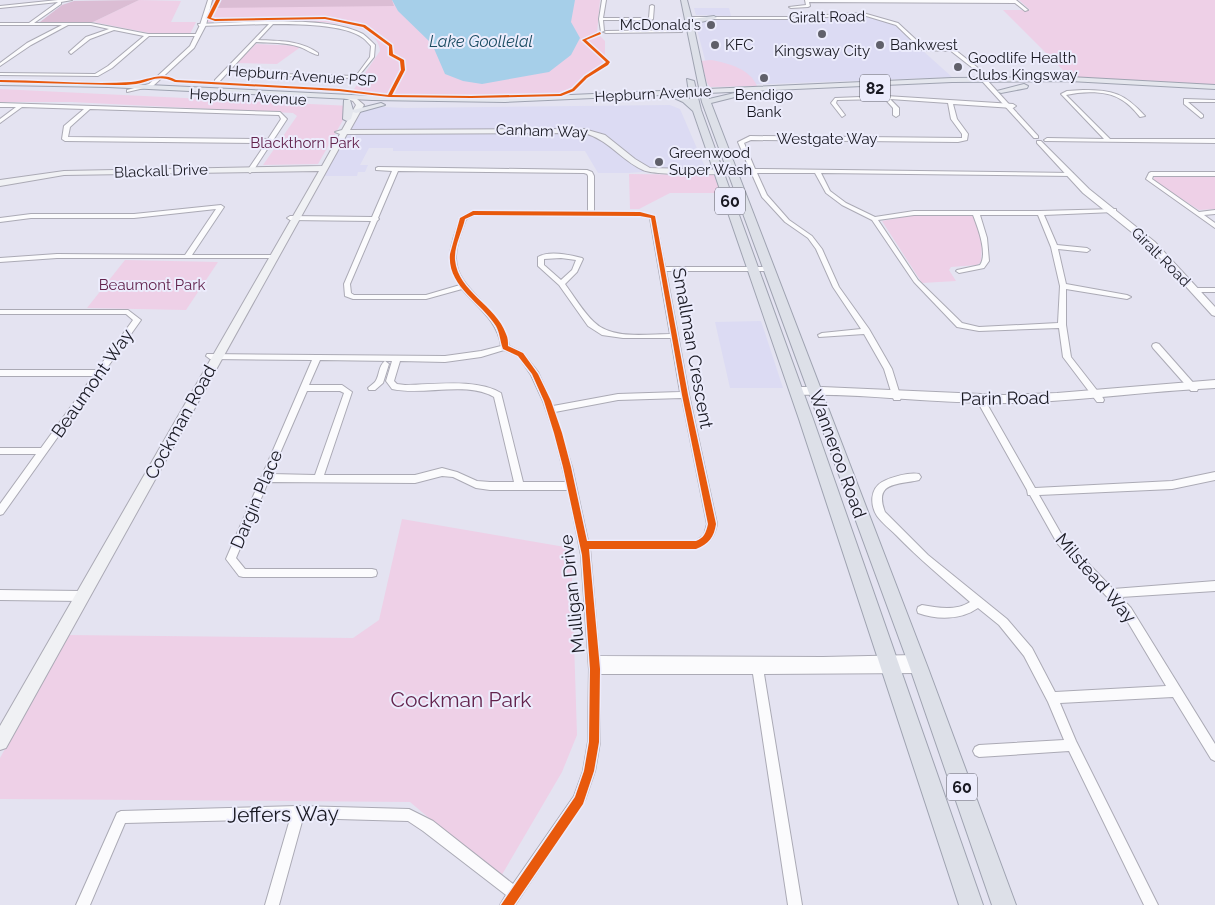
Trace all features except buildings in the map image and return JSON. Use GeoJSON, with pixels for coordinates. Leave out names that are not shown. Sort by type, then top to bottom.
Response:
{"type":"FeatureCollection","features":[{"type":"Feature","properties":{"kind":"highway"},"geometry":{"type":"LineString","coordinates":[[677,0],[682,14],[688,20]]}},
{"type":"Feature","properties":{"kind":"highway","name":"Wanneroo Road"},"geometry":{"type":"LineString","coordinates":[[684,0],[703,93],[917,664],[1004,905]]}},
{"type":"Feature","properties":{"kind":"highway"},"geometry":{"type":"LineString","coordinates":[[682,33],[686,36],[683,20],[714,18]]}},
{"type":"Feature","properties":{"kind":"highway","name":"Wanneroo Road"},"geometry":{"type":"LineString","coordinates":[[695,57],[692,61],[692,66],[688,70],[697,110],[797,394],[970,905]]}},
{"type":"Feature","properties":{"kind":"highway"},"geometry":{"type":"LineString","coordinates":[[703,93],[715,91]]}},
{"type":"Feature","properties":{"kind":"highway"},"geometry":{"type":"LineString","coordinates":[[674,95],[692,92]]}},
{"type":"Feature","properties":{"kind":"highway"},"geometry":{"type":"LineString","coordinates":[[703,93],[744,94]]}},
{"type":"Feature","properties":{"kind":"highway"},"geometry":{"type":"LineString","coordinates":[[674,95],[686,100],[697,110]]}},
{"type":"Feature","properties":{"kind":"main road","name":"Hepburn Avenue"},"geometry":{"type":"LineString","coordinates":[[715,91],[985,78],[1008,80],[1088,80],[1215,87]]}},
{"type":"Feature","properties":{"kind":"main road","name":"Hepburn Avenue"},"geometry":{"type":"LineString","coordinates":[[744,94],[972,85],[985,78],[1032,85],[1215,93]]}},
{"type":"Feature","properties":{"kind":"main road","name":"Hepburn Avenue"},"geometry":{"type":"LineString","coordinates":[[0,83],[108,86],[148,84],[347,117],[372,98],[504,100],[674,95]]}},
{"type":"Feature","properties":{"kind":"main road"},"geometry":{"type":"LineString","coordinates":[[972,85],[1000,94],[1032,85]]}},
{"type":"Feature","properties":{"kind":"main road","name":"Hepburn Avenue"},"geometry":{"type":"LineString","coordinates":[[0,87],[156,92],[347,117],[368,107],[397,104],[504,104],[674,95]]}},
{"type":"Feature","properties":{"kind":"main road","name":"Hepburn Avenue"},"geometry":{"type":"LineString","coordinates":[[692,92],[703,93]]}},
{"type":"Feature","properties":{"kind":"main road"},"geometry":{"type":"LineString","coordinates":[[347,117],[372,98]]}},
{"type":"Feature","properties":{"kind":"main road","name":"Cockman Road"},"geometry":{"type":"LineString","coordinates":[[0,725],[77,596],[271,257],[320,170],[347,117]]}},
{"type":"Feature","properties":{"kind":"main road","name":"Canham Way"},"geometry":{"type":"LineString","coordinates":[[347,117],[584,130],[603,136],[639,166],[649,170],[732,170]]}},
{"type":"Feature","properties":{"kind":"main road","name":"Blackall Drive"},"geometry":{"type":"LineString","coordinates":[[0,184],[60,176],[160,175],[250,170],[320,170]]}},
{"type":"Feature","properties":{"kind":"main road","name":"Cockman Road"},"geometry":{"type":"LineString","coordinates":[[0,742],[77,596]]}},
{"type":"Feature","properties":{"kind":"street"},"geometry":{"type":"LineString","coordinates":[[0,7],[71,0]]}},
{"type":"Feature","properties":{"kind":"street"},"geometry":{"type":"LineString","coordinates":[[30,24],[55,6],[71,0]]}},
{"type":"Feature","properties":{"kind":"street"},"geometry":{"type":"LineString","coordinates":[[129,91],[148,84],[151,85],[190,49],[201,25],[209,0]]}},
{"type":"Feature","properties":{"kind":"street"},"geometry":{"type":"LineString","coordinates":[[604,0],[601,19],[604,31],[682,33]]}},
{"type":"Feature","properties":{"kind":"street"},"geometry":{"type":"LineString","coordinates":[[791,6],[805,7],[809,4],[807,1],[1015,1],[1026,10]]}},
{"type":"Feature","properties":{"kind":"street"},"geometry":{"type":"LineString","coordinates":[[919,1],[926,9]]}},
{"type":"Feature","properties":{"kind":"street"},"geometry":{"type":"LineString","coordinates":[[41,4],[55,6]]}},
{"type":"Feature","properties":{"kind":"street"},"geometry":{"type":"LineString","coordinates":[[601,19],[651,19],[652,6]]}},
{"type":"Feature","properties":{"kind":"street","name":"Giralt Road"},"geometry":{"type":"LineString","coordinates":[[714,18],[868,15],[897,24],[924,49],[952,50],[985,78],[1042,140],[1069,174],[1152,244],[1215,307]]}},
{"type":"Feature","properties":{"kind":"street"},"geometry":{"type":"LineString","coordinates":[[201,25],[272,23],[333,26],[365,36],[372,43],[373,52],[362,73],[357,77],[280,75]]}},
{"type":"Feature","properties":{"kind":"street"},"geometry":{"type":"LineString","coordinates":[[217,81],[272,23]]}},
{"type":"Feature","properties":{"kind":"street"},"geometry":{"type":"LineString","coordinates":[[0,65],[28,44],[67,24]]}},
{"type":"Feature","properties":{"kind":"street"},"geometry":{"type":"LineString","coordinates":[[0,25],[97,25],[148,35],[196,35]]}},
{"type":"Feature","properties":{"kind":"street"},"geometry":{"type":"LineString","coordinates":[[70,54],[88,38],[114,28]]}},
{"type":"Feature","properties":{"kind":"street"},"geometry":{"type":"LineString","coordinates":[[0,74],[96,75],[108,68],[137,42],[148,35]]}},
{"type":"Feature","properties":{"kind":"street"},"geometry":{"type":"LineString","coordinates":[[254,41],[300,45],[310,48],[316,54]]}},
{"type":"Feature","properties":{"kind":"street"},"geometry":{"type":"LineString","coordinates":[[148,84],[148,91],[156,92]]}},
{"type":"Feature","properties":{"kind":"street"},"geometry":{"type":"LineString","coordinates":[[1108,140],[1063,94],[1070,91],[1113,93],[1121,96],[1142,116]]}},
{"type":"Feature","properties":{"kind":"street"},"geometry":{"type":"LineString","coordinates":[[842,115],[833,103],[836,99],[886,97],[1011,106]]}},
{"type":"Feature","properties":{"kind":"street"},"geometry":{"type":"LineString","coordinates":[[886,97],[896,108],[896,115]]}},
{"type":"Feature","properties":{"kind":"street"},"geometry":{"type":"LineString","coordinates":[[1201,116],[1186,103],[1186,100],[1215,101]]}},
{"type":"Feature","properties":{"kind":"street","name":"Westgate Way"},"geometry":{"type":"LineString","coordinates":[[896,396],[888,369],[866,331],[836,287],[819,248],[810,237],[787,221],[764,196],[742,145],[744,139],[965,139],[965,134],[954,119],[950,102]]}},
{"type":"Feature","properties":{"kind":"street"},"geometry":{"type":"LineString","coordinates":[[0,105],[22,104],[280,114],[284,119],[250,170]]}},
{"type":"Feature","properties":{"kind":"street"},"geometry":{"type":"LineString","coordinates":[[0,121],[22,104]]}},
{"type":"Feature","properties":{"kind":"street"},"geometry":{"type":"LineString","coordinates":[[90,107],[67,126],[65,138],[270,141]]}},
{"type":"Feature","properties":{"kind":"street"},"geometry":{"type":"LineString","coordinates":[[1042,140],[1215,141]]}},
{"type":"Feature","properties":{"kind":"street"},"geometry":{"type":"LineString","coordinates":[[378,169],[585,171],[590,173],[591,176],[591,214]]}},
{"type":"Feature","properties":{"kind":"street"},"geometry":{"type":"LineString","coordinates":[[213,356],[461,358],[505,347],[504,332],[465,286],[426,297],[353,297],[347,294],[347,284],[396,169]]}},
{"type":"Feature","properties":{"kind":"street"},"geometry":{"type":"LineString","coordinates":[[752,171],[1069,174]]}},
{"type":"Feature","properties":{"kind":"street"},"geometry":{"type":"LineString","coordinates":[[817,172],[828,192],[844,204],[874,219],[916,281],[960,325],[978,329],[1062,325]]}},
{"type":"Feature","properties":{"kind":"street"},"geometry":{"type":"LineString","coordinates":[[1215,174],[1157,174],[1149,176],[1151,182],[1215,226]]}},
{"type":"Feature","properties":{"kind":"street"},"geometry":{"type":"LineString","coordinates":[[0,220],[31,216],[134,216],[221,207],[186,257]]}},
{"type":"Feature","properties":{"kind":"street"},"geometry":{"type":"LineString","coordinates":[[874,219],[914,213],[1040,213],[1112,210]]}},
{"type":"Feature","properties":{"kind":"street"},"geometry":{"type":"LineString","coordinates":[[1199,214],[1215,212]]}},
{"type":"Feature","properties":{"kind":"street","name":"Smallman Crescent"},"geometry":{"type":"LineString","coordinates":[[465,286],[455,270],[452,259],[463,218],[473,213],[640,214],[653,216],[685,395],[712,524],[708,538],[696,545],[584,545]]}},
{"type":"Feature","properties":{"kind":"street"},"geometry":{"type":"LineString","coordinates":[[959,271],[982,266],[986,260],[984,238],[976,213]]}},
{"type":"Feature","properties":{"kind":"street"},"geometry":{"type":"LineString","coordinates":[[1040,213],[1054,247],[1063,286],[1062,325],[1067,357],[1099,397]]}},
{"type":"Feature","properties":{"kind":"street"},"geometry":{"type":"LineString","coordinates":[[293,218],[376,218]]}},
{"type":"Feature","properties":{"kind":"street"},"geometry":{"type":"LineString","coordinates":[[1054,247],[1087,250]]}},
{"type":"Feature","properties":{"kind":"street"},"geometry":{"type":"LineString","coordinates":[[0,260],[56,256],[271,257]]}},
{"type":"Feature","properties":{"kind":"street"},"geometry":{"type":"LineString","coordinates":[[562,284],[575,271],[580,259],[561,256],[541,257],[540,266],[562,284],[591,324],[604,332],[623,336],[674,336]]}},
{"type":"Feature","properties":{"kind":"street"},"geometry":{"type":"LineString","coordinates":[[662,268],[769,269]]}},
{"type":"Feature","properties":{"kind":"street"},"geometry":{"type":"LineString","coordinates":[[1063,286],[1127,298]]}},
{"type":"Feature","properties":{"kind":"street"},"geometry":{"type":"LineString","coordinates":[[1197,290],[1215,290]]}},
{"type":"Feature","properties":{"kind":"street","name":"Giralt Road"},"geometry":{"type":"LineString","coordinates":[[1197,290],[1215,313]]}},
{"type":"Feature","properties":{"kind":"street","name":"Beaumont Way"},"geometry":{"type":"LineString","coordinates":[[0,312],[128,312],[137,320],[0,511]]}},
{"type":"Feature","properties":{"kind":"street"},"geometry":{"type":"LineString","coordinates":[[822,335],[866,331]]}},
{"type":"Feature","properties":{"kind":"street"},"geometry":{"type":"LineString","coordinates":[[1156,346],[1192,387]]}},
{"type":"Feature","properties":{"kind":"street","name":"Mulligan Drive"},"geometry":{"type":"LineString","coordinates":[[505,347],[511,347],[516,351],[534,373],[561,438],[584,545],[595,665],[594,742],[589,771],[579,800],[508,905]]}},
{"type":"Feature","properties":{"kind":"street","name":"Dargin Place"},"geometry":{"type":"LineString","coordinates":[[317,357],[231,559],[244,573],[372,573]]}},
{"type":"Feature","properties":{"kind":"street"},"geometry":{"type":"LineString","coordinates":[[397,358],[390,381],[395,387],[488,389],[498,395],[519,486]]}},
{"type":"Feature","properties":{"kind":"street"},"geometry":{"type":"LineString","coordinates":[[372,388],[379,382],[385,364]]}},
{"type":"Feature","properties":{"kind":"street"},"geometry":{"type":"LineString","coordinates":[[0,373],[98,373]]}},
{"type":"Feature","properties":{"kind":"street","name":"Parin Road"},"geometry":{"type":"LineString","coordinates":[[797,394],[896,396],[981,402],[1099,397],[1215,384]]}},
{"type":"Feature","properties":{"kind":"street","name":"Parin Road"},"geometry":{"type":"LineString","coordinates":[[1192,387],[1215,388]]}},
{"type":"Feature","properties":{"kind":"street"},"geometry":{"type":"LineString","coordinates":[[304,388],[342,388],[348,392],[318,478]]}},
{"type":"Feature","properties":{"kind":"street"},"geometry":{"type":"LineString","coordinates":[[550,410],[618,397],[685,395]]}},
{"type":"Feature","properties":{"kind":"street","name":"Milstead Way"},"geometry":{"type":"LineString","coordinates":[[981,402],[1031,492],[1067,549],[1113,593],[1146,639],[1215,755]]}},
{"type":"Feature","properties":{"kind":"street"},"geometry":{"type":"LineString","coordinates":[[0,451],[44,451]]}},
{"type":"Feature","properties":{"kind":"street"},"geometry":{"type":"LineString","coordinates":[[265,478],[415,479],[442,472],[454,474],[476,484],[571,486]]}},
{"type":"Feature","properties":{"kind":"street"},"geometry":{"type":"LineString","coordinates":[[1031,492],[1172,484],[1215,476]]}},
{"type":"Feature","properties":{"kind":"street"},"geometry":{"type":"LineString","coordinates":[[916,477],[886,483],[878,491],[877,505],[887,521],[925,558],[977,603],[1003,622],[1018,638],[1033,660],[1072,745],[1152,905]]}},
{"type":"Feature","properties":{"kind":"street"},"geometry":{"type":"LineString","coordinates":[[1113,593],[1215,586]]}},
{"type":"Feature","properties":{"kind":"street"},"geometry":{"type":"LineString","coordinates":[[0,595],[77,596]]}},
{"type":"Feature","properties":{"kind":"street"},"geometry":{"type":"LineString","coordinates":[[922,610],[944,614],[959,613],[977,603]]}},
{"type":"Feature","properties":{"kind":"street"},"geometry":{"type":"LineString","coordinates":[[595,665],[757,666],[917,664]]}},
{"type":"Feature","properties":{"kind":"street"},"geometry":{"type":"LineString","coordinates":[[757,666],[795,905]]}},
{"type":"Feature","properties":{"kind":"street"},"geometry":{"type":"LineString","coordinates":[[1052,698],[1176,691]]}},
{"type":"Feature","properties":{"kind":"street"},"geometry":{"type":"LineString","coordinates":[[979,751],[1072,745]]}},
{"type":"Feature","properties":{"kind":"street"},"geometry":{"type":"LineString","coordinates":[[272,905],[298,812]]}},
{"type":"Feature","properties":{"kind":"street","name":"Jeffers Way"},"geometry":{"type":"LineString","coordinates":[[83,905],[121,817],[298,812],[409,816],[428,826],[515,894]]}},
{"type":"Feature","properties":{"kind":"shaded area"},"geometry":{"type":"Polygon","coordinates":[[[139,0],[93,22],[40,22],[62,5],[74,1],[139,0]]]}},
{"type":"Feature","properties":{"kind":"shaded area"},"geometry":{"type":"Polygon","coordinates":[[[211,0],[392,0],[394,6],[208,8],[211,0]]]}},
{"type":"Feature","properties":{"kind":"shaded area"},"geometry":{"type":"Polygon","coordinates":[[[694,8],[729,8],[731,16],[696,15],[694,8]]]}},
{"type":"Feature","properties":{"kind":"shaded area"},"geometry":{"type":"Polygon","coordinates":[[[864,16],[893,24],[952,77],[712,86],[695,22],[732,19],[864,16]]]}},
{"type":"Feature","properties":{"kind":"shaded area"},"geometry":{"type":"Polygon","coordinates":[[[670,105],[680,109],[705,167],[629,173],[598,173],[585,151],[393,151],[393,148],[369,148],[360,165],[368,165],[365,172],[358,172],[357,176],[323,176],[346,133],[401,133],[401,129],[349,129],[362,106],[405,108],[670,105]]]}},
{"type":"Feature","properties":{"kind":"shaded area"},"geometry":{"type":"Polygon","coordinates":[[[761,321],[783,388],[730,388],[715,322],[761,321]]]}},
{"type":"Feature","properties":{"kind":"green space"},"geometry":{"type":"Polygon","coordinates":[[[139,0],[181,1],[171,22],[196,22],[190,34],[149,33],[93,22],[139,0]]]}},
{"type":"Feature","properties":{"kind":"green space"},"geometry":{"type":"Polygon","coordinates":[[[214,0],[600,0],[597,33],[605,41],[605,56],[609,59],[565,95],[461,97],[352,92],[380,51],[377,42],[371,34],[358,28],[340,24],[317,22],[206,22],[208,8],[214,0]]]}},
{"type":"Feature","properties":{"kind":"green space"},"geometry":{"type":"Polygon","coordinates":[[[1019,0],[1215,0],[1215,86],[1072,79],[1003,10],[1030,10],[1019,0]]]}},
{"type":"Feature","properties":{"kind":"green space"},"geometry":{"type":"Polygon","coordinates":[[[256,44],[302,46],[277,64],[237,63],[256,44]]]}},
{"type":"Feature","properties":{"kind":"green space"},"geometry":{"type":"Polygon","coordinates":[[[711,60],[731,65],[744,71],[754,80],[757,86],[710,87],[707,83],[701,61],[711,60]]]}},
{"type":"Feature","properties":{"kind":"green space","name":"Blackthorn Park"},"geometry":{"type":"Polygon","coordinates":[[[0,89],[351,106],[318,164],[263,165],[297,116],[293,113],[71,102],[0,102],[0,89]]]}},
{"type":"Feature","properties":{"kind":"green space"},"geometry":{"type":"Polygon","coordinates":[[[629,174],[714,175],[721,193],[670,193],[639,209],[630,209],[629,174]]]}},
{"type":"Feature","properties":{"kind":"green space"},"geometry":{"type":"Polygon","coordinates":[[[1155,176],[1215,176],[1215,209],[1199,210],[1155,182],[1153,180],[1155,176]]]}},
{"type":"Feature","properties":{"kind":"green space"},"geometry":{"type":"Polygon","coordinates":[[[917,214],[974,215],[982,240],[981,262],[977,265],[951,267],[949,270],[956,281],[922,283],[882,221],[917,214]]]}},
{"type":"Feature","properties":{"kind":"green space","name":"Beaumont Park"},"geometry":{"type":"Polygon","coordinates":[[[125,260],[218,262],[186,310],[87,308],[125,260]]]}},
{"type":"Feature","properties":{"kind":"green space","name":"Cockman Park"},"geometry":{"type":"Polygon","coordinates":[[[402,519],[571,548],[577,735],[562,772],[500,878],[410,802],[0,799],[0,758],[67,635],[353,638],[379,620],[402,519]]]}},
{"type":"Feature","properties":{"kind":"water","name":"Lake Goollelal"},"geometry":{"type":"Polygon","coordinates":[[[392,0],[575,0],[571,22],[580,38],[571,55],[549,72],[482,84],[463,81],[445,74],[432,44],[398,11],[392,0]]]}},
{"type":"Feature","properties":{"kind":"cycle path"},"geometry":{"type":"LineString","coordinates":[[218,0],[209,18],[215,20],[325,18],[364,26],[391,46],[391,55],[402,60],[403,70],[389,96]]}},
{"type":"Feature","properties":{"kind":"cycle path","name":"Hepburn Avenue PSP"},"geometry":{"type":"LineString","coordinates":[[0,81],[132,83],[164,77],[175,81],[339,90],[389,96],[561,95],[573,90],[586,77],[607,64],[608,62],[584,40],[600,33]]}},
{"type":"Feature","properties":{"kind":"cycle path"},"geometry":{"type":"LineString","coordinates":[[507,905],[579,800],[589,771],[594,742],[595,669],[586,555],[567,467],[547,401],[535,374],[521,355],[505,347],[504,335],[498,324],[461,283],[455,271],[452,259],[455,243],[463,218],[473,213],[640,214],[653,217],[685,395],[712,524],[706,540],[696,545],[584,545]]}},
{"type":"Feature","properties":{"kind":"place","name":"McDonald's"},"geometry":{"type":"Point","coordinates":[711,25]}},
{"type":"Feature","properties":{"kind":"place","name":"Kingsway City"},"geometry":{"type":"Point","coordinates":[822,34]}},
{"type":"Feature","properties":{"kind":"place","name":"KFC"},"geometry":{"type":"Point","coordinates":[715,45]}},
{"type":"Feature","properties":{"kind":"place","name":"Bankwest"},"geometry":{"type":"Point","coordinates":[880,45]}},
{"type":"Feature","properties":{"kind":"place","name":"Goodlife Health Clubs Kingsway"},"geometry":{"type":"Point","coordinates":[958,67]}},
{"type":"Feature","properties":{"kind":"place","name":"Bendigo Bank"},"geometry":{"type":"Point","coordinates":[764,78]}},
{"type":"Feature","properties":{"kind":"place","name":"Greenwood Super Wash"},"geometry":{"type":"Point","coordinates":[659,162]}}]}
